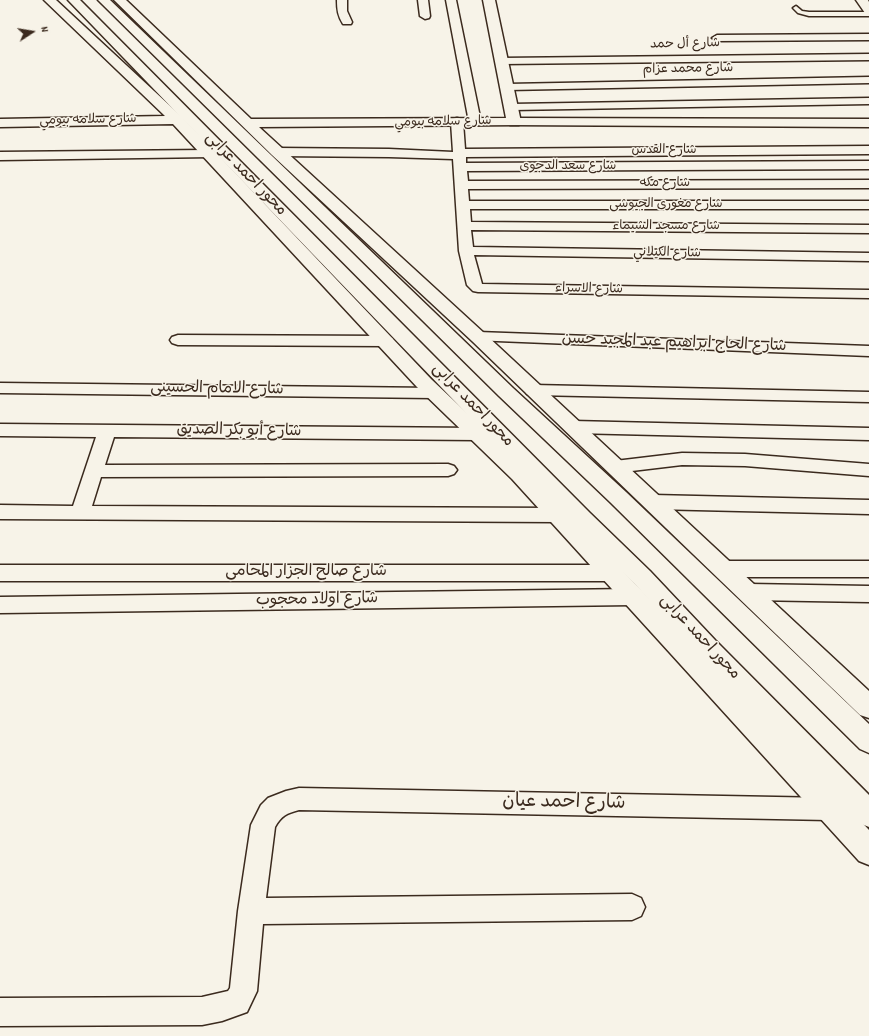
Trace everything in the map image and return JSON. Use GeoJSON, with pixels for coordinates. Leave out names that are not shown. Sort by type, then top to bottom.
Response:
{"type":"FeatureCollection","features":[{"type":"Feature","properties":{"kind":"main road"},"geometry":{"type":"LineString","coordinates":[[50,0],[177,120],[434,392],[519,474],[869,852]]}},
{"type":"Feature","properties":{"kind":"main road","name":"محور احمد عرابى"},"geometry":{"type":"LineString","coordinates":[[74,0],[582,519],[642,577],[706,647],[869,814]]}},
{"type":"Feature","properties":{"kind":"main road","name":"محور احمد عرابى"},"geometry":{"type":"LineString","coordinates":[[104,0],[506,392],[624,503],[869,741]]}},
{"type":"Feature","properties":{"kind":"main road"},"geometry":{"type":"LineString","coordinates":[[120,0],[277,152],[478,337],[869,707]]}},
{"type":"Feature","properties":{"kind":"main road","name":"شارع سلامه بيومي"},"geometry":{"type":"LineString","coordinates":[[247,123],[514,122],[489,0]]}},
{"type":"Feature","properties":{"kind":"main road"},"geometry":{"type":"LineString","coordinates":[[862,0],[869,13]]}},
{"type":"Feature","properties":{"kind":"main road","name":"شارع سلامه بيومي"},"geometry":{"type":"LineString","coordinates":[[0,123],[177,120]]}},
{"type":"Feature","properties":{"kind":"street"},"geometry":{"type":"LineString","coordinates":[[342,0],[342,11],[347,22]]}},
{"type":"Feature","properties":{"kind":"street"},"geometry":{"type":"LineString","coordinates":[[423,0],[425,16]]}},
{"type":"Feature","properties":{"kind":"street"},"geometry":{"type":"LineString","coordinates":[[451,0],[475,122]]}},
{"type":"Feature","properties":{"kind":"street"},"geometry":{"type":"LineString","coordinates":[[717,38],[869,37]]}},
{"type":"Feature","properties":{"kind":"street","name":"شارع أل حمد"},"geometry":{"type":"LineString","coordinates":[[502,61],[869,57]]}},
{"type":"Feature","properties":{"kind":"street","name":"شارع محمد عزام"},"geometry":{"type":"LineString","coordinates":[[508,87],[869,80]]}},
{"type":"Feature","properties":{"kind":"street"},"geometry":{"type":"LineString","coordinates":[[512,107],[869,101]]}},
{"type":"Feature","properties":{"kind":"street","name":"شارع الاسراء"},"geometry":{"type":"LineString","coordinates":[[456,122],[466,251],[474,285],[478,288],[869,294]]}},
{"type":"Feature","properties":{"kind":"street"},"geometry":{"type":"LineString","coordinates":[[514,122],[869,123]]}},
{"type":"Feature","properties":{"kind":"street","name":"شارع القدس"},"geometry":{"type":"LineString","coordinates":[[459,158],[869,150]]}},
{"type":"Feature","properties":{"kind":"street"},"geometry":{"type":"LineString","coordinates":[[277,152],[389,153],[459,158]]}},
{"type":"Feature","properties":{"kind":"street"},"geometry":{"type":"LineString","coordinates":[[0,156],[208,154]]}},
{"type":"Feature","properties":{"kind":"street","name":"شارع سعد الدجوى"},"geometry":{"type":"LineString","coordinates":[[459,158],[869,165]]}},
{"type":"Feature","properties":{"kind":"street","name":"شارع مكه"},"geometry":{"type":"LineString","coordinates":[[461,184],[869,184]]}},
{"type":"Feature","properties":{"kind":"street","name":"شارع مغورى الجيوشى"},"geometry":{"type":"LineString","coordinates":[[462,205],[869,205]]}},
{"type":"Feature","properties":{"kind":"street","name":"شارع مسجد الشيماء"},"geometry":{"type":"LineString","coordinates":[[464,226],[869,229]]}},
{"type":"Feature","properties":{"kind":"street","name":"شارع الكيلاني"},"geometry":{"type":"LineString","coordinates":[[466,251],[869,257]]}},
{"type":"Feature","properties":{"kind":"street","name":"شارع الحاج ابراهيم عبد المجيد حسن"},"geometry":{"type":"LineString","coordinates":[[478,337],[869,351]]}},
{"type":"Feature","properties":{"kind":"street"},"geometry":{"type":"LineString","coordinates":[[178,340],[386,341]]}},
{"type":"Feature","properties":{"kind":"street","name":"شارع الامام الحسينى"},"geometry":{"type":"LineString","coordinates":[[0,388],[434,392]]}},
{"type":"Feature","properties":{"kind":"street"},"geometry":{"type":"LineString","coordinates":[[534,390],[869,397]]}},
{"type":"Feature","properties":{"kind":"street"},"geometry":{"type":"LineString","coordinates":[[573,428],[869,434]]}},
{"type":"Feature","properties":{"kind":"street","name":"شارع أبو بكر الصديق"},"geometry":{"type":"LineString","coordinates":[[0,430],[478,434]]}},
{"type":"Feature","properties":{"kind":"street"},"geometry":{"type":"LineString","coordinates":[[80,512],[107,431]]}},
{"type":"Feature","properties":{"kind":"street"},"geometry":{"type":"LineString","coordinates":[[615,467],[682,460],[745,460],[869,470]]}},
{"type":"Feature","properties":{"kind":"street"},"geometry":{"type":"LineString","coordinates":[[94,471],[448,470]]}},
{"type":"Feature","properties":{"kind":"street"},"geometry":{"type":"LineString","coordinates":[[653,502],[869,508]]}},
{"type":"Feature","properties":{"kind":"street"},"geometry":{"type":"LineString","coordinates":[[0,512],[557,515]]}},
{"type":"Feature","properties":{"kind":"street"},"geometry":{"type":"LineString","coordinates":[[723,569],[869,569]]}},
{"type":"Feature","properties":{"kind":"street","name":"شارع صالح الجزار المحامى"},"geometry":{"type":"LineString","coordinates":[[0,573],[611,573]]}},
{"type":"Feature","properties":{"kind":"street"},"geometry":{"type":"LineString","coordinates":[[749,592],[869,594]]}},
{"type":"Feature","properties":{"kind":"street","name":"شارع اولاد محجوب"},"geometry":{"type":"LineString","coordinates":[[0,605],[633,597]]}},
{"type":"Feature","properties":{"kind":"street","name":"شارع احمد عيان"},"geometry":{"type":"LineString","coordinates":[[0,1012],[202,1011],[237,1002],[243,991],[251,911],[263,825],[270,812],[282,802],[299,799],[829,809]]}},
{"type":"Feature","properties":{"kind":"street"},"geometry":{"type":"LineString","coordinates":[[251,911],[632,907]]}},
{"type":"Feature","properties":{"kind":"lane"},"geometry":{"type":"LineString","coordinates":[[796,8],[800,12],[809,14],[869,13]]}}]}
